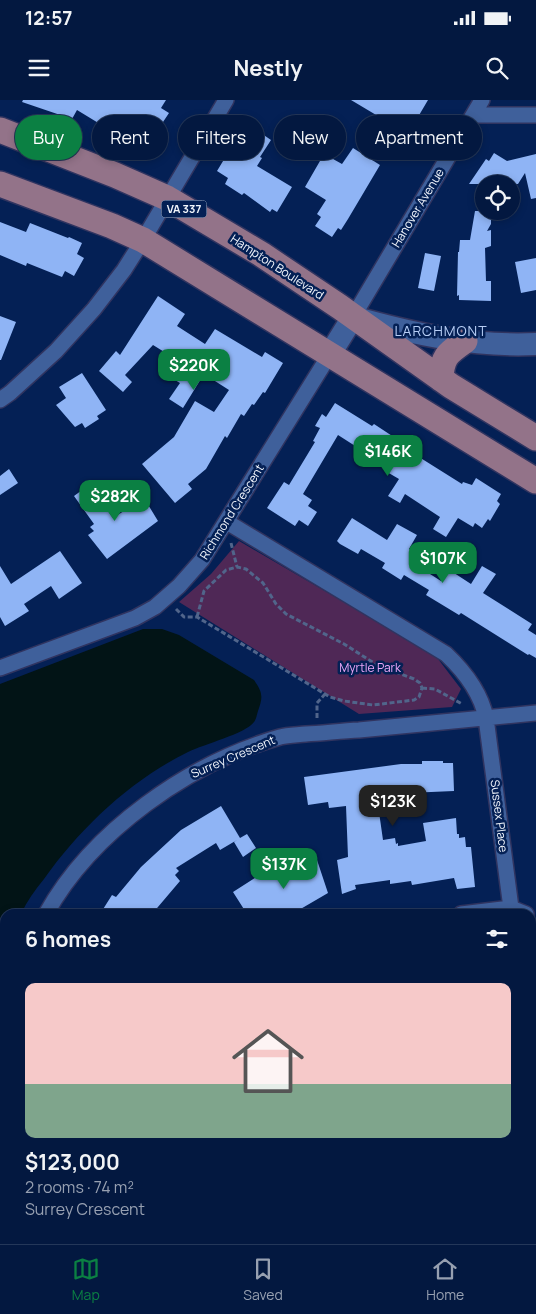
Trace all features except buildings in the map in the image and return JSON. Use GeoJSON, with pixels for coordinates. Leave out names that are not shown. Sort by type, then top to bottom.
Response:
{"type":"FeatureCollection","features":[{"type":"Feature","properties":{"kind":"main road","name":"Hampton Boulevard"},"geometry":{"type":"LineString","coordinates":[[0,130],[115,175],[166,198],[261,254],[441,378],[536,438]]}},
{"type":"Feature","properties":{"kind":"main road"},"geometry":{"type":"LineString","coordinates":[[0,184],[104,222],[143,240],[536,482]]}},
{"type":"Feature","properties":{"kind":"main road"},"geometry":{"type":"LineString","coordinates":[[353,317],[404,331],[465,340],[516,345],[536,344]]}},
{"type":"Feature","properties":{"kind":"main road","name":"Richmond Crescent"},"geometry":{"type":"LineString","coordinates":[[330,354],[353,317]]}},
{"type":"Feature","properties":{"kind":"main road"},"geometry":{"type":"LineString","coordinates":[[441,378],[444,358],[465,340]]}},
{"type":"Feature","properties":{"kind":"street"},"geometry":{"type":"LineString","coordinates":[[4,394],[56,351],[94,309],[124,270],[226,100]]}},
{"type":"Feature","properties":{"kind":"street","name":"Hanover Avenue"},"geometry":{"type":"LineString","coordinates":[[353,317],[482,100]]}},
{"type":"Feature","properties":{"kind":"street"},"geometry":{"type":"LineString","coordinates":[[473,114],[536,115]]}},
{"type":"Feature","properties":{"kind":"street","name":"Richmond Crescent"},"geometry":{"type":"LineString","coordinates":[[0,668],[134,618],[155,607],[179,586],[202,560],[227,522],[330,354]]}},
{"type":"Feature","properties":{"kind":"street"},"geometry":{"type":"LineString","coordinates":[[227,522],[446,654],[459,666],[473,687],[484,705],[486,718]]}},
{"type":"Feature","properties":{"kind":"street","name":"Surrey Crescent"},"geometry":{"type":"LineString","coordinates":[[49,909],[74,874],[100,844],[133,814],[165,790],[200,770],[281,737],[536,713]]}},
{"type":"Feature","properties":{"kind":"street","name":"Sussex Place"},"geometry":{"type":"LineString","coordinates":[[486,718],[510,909]]}},
{"type":"Feature","properties":{"kind":"path"},"geometry":{"type":"LineString","coordinates":[[166,598],[184,617],[198,617],[324,694],[344,701],[374,705],[414,700],[419,697],[422,688],[420,683],[414,679],[377,665],[344,644],[286,614],[276,604],[263,583],[246,569],[236,567],[226,570],[204,592],[198,617]]}},
{"type":"Feature","properties":{"kind":"path"},"geometry":{"type":"LineString","coordinates":[[422,688],[435,688],[486,718]]}},
{"type":"Feature","properties":{"kind":"path"},"geometry":{"type":"LineString","coordinates":[[318,733],[317,707],[324,694]]}},
{"type":"Feature","properties":{"kind":"green space","name":"Myrtle Park"},"geometry":{"type":"Polygon","coordinates":[[[239,541],[435,655],[461,689],[452,707],[359,714],[179,602],[211,574],[239,541]]]}},
{"type":"Feature","properties":{"kind":"shaded area"},"geometry":{"type":"Polygon","coordinates":[[[143,629],[162,629],[179,635],[254,680],[261,692],[261,702],[254,722],[242,731],[188,752],[167,763],[108,806],[58,860],[34,891],[24,909],[0,909],[0,684],[143,629]]]}},
{"type":"Feature","properties":{"kind":"district","name":"LARCHMONT"},"geometry":{"type":"Point","coordinates":[441,331]}}]}
